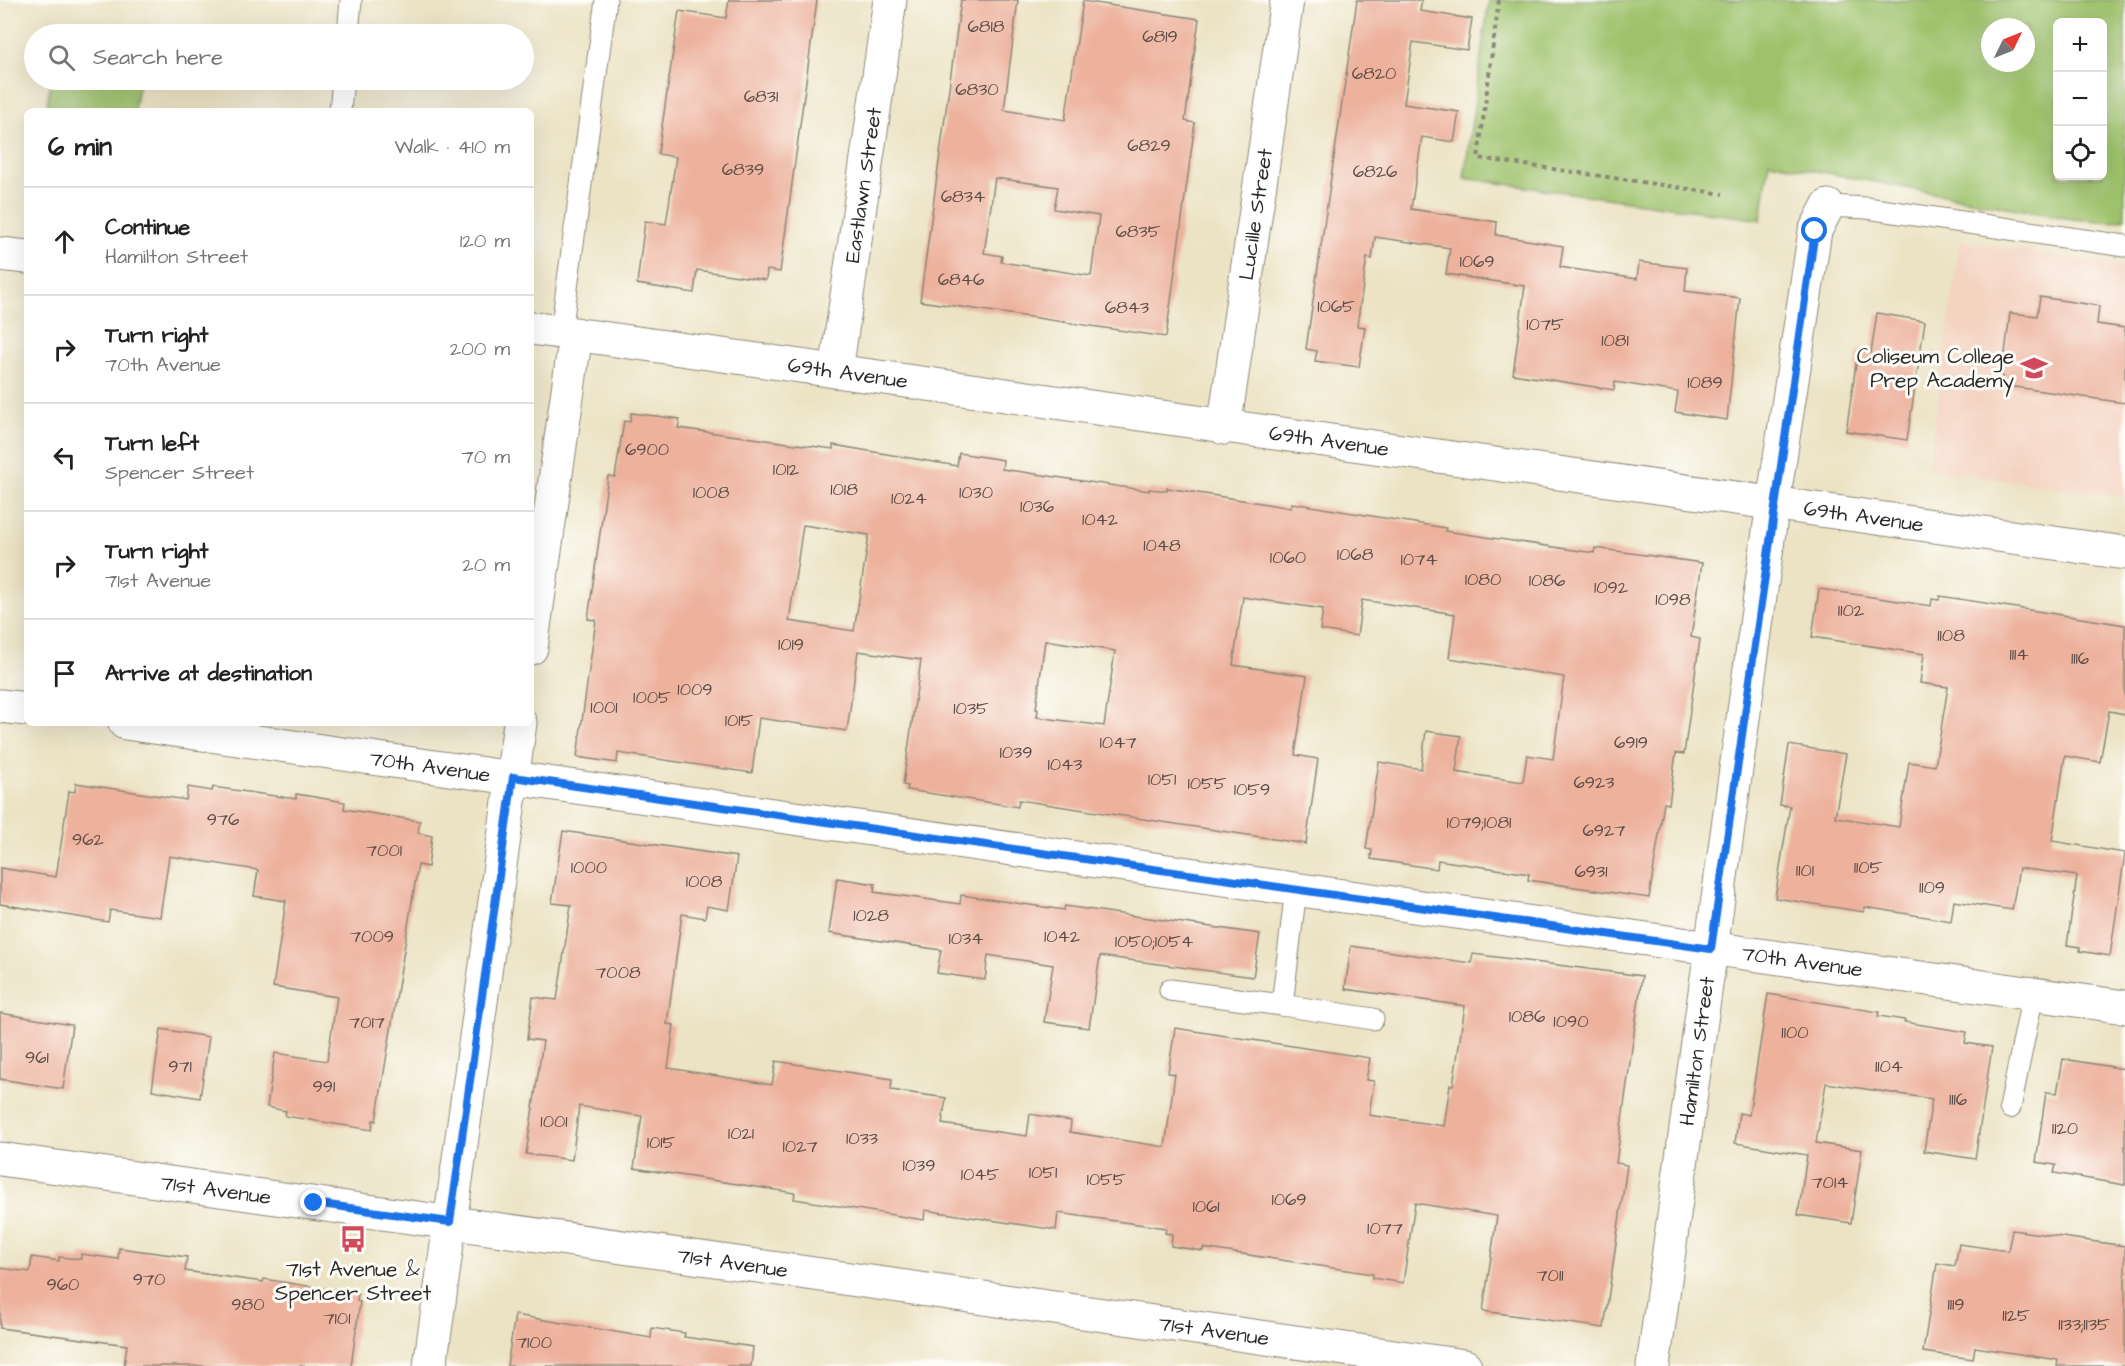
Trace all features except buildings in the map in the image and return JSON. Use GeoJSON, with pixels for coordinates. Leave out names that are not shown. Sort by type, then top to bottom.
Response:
{"type":"FeatureCollection","features":[{"type":"Feature","properties":{"kind":"street","name":"Eastlawn Street"},"geometry":{"type":"LineString","coordinates":[[836,371],[890,0]]}},
{"type":"Feature","properties":{"kind":"street","name":"Lucille Street"},"geometry":{"type":"LineString","coordinates":[[1224,428],[1287,0]]}},
{"type":"Feature","properties":{"kind":"street","name":"Hamilton Street"},"geometry":{"type":"LineString","coordinates":[[1653,1366],[1773,503],[1815,231],[1828,206]]}},
{"type":"Feature","properties":{"kind":"street"},"geometry":{"type":"LineString","coordinates":[[0,254],[24,257]]}},
{"type":"Feature","properties":{"kind":"street","name":"69th Avenue"},"geometry":{"type":"LineString","coordinates":[[556,332],[1224,428],[2125,553]]}},
{"type":"Feature","properties":{"kind":"street"},"geometry":{"type":"LineString","coordinates":[[534,610],[556,332]]}},
{"type":"Feature","properties":{"kind":"street"},"geometry":{"type":"LineString","coordinates":[[0,706],[24,710]]}},
{"type":"Feature","properties":{"kind":"street","name":"70th Avenue"},"geometry":{"type":"LineString","coordinates":[[147,726],[2125,1007]]}},
{"type":"Feature","properties":{"kind":"street"},"geometry":{"type":"LineString","coordinates":[[430,1366],[520,726]]}},
{"type":"Feature","properties":{"kind":"street","name":"71st Avenue"},"geometry":{"type":"LineString","coordinates":[[0,1159],[1465,1366]]}},
{"type":"Feature","properties":{"kind":"lane"},"geometry":{"type":"LineString","coordinates":[[349,24],[351,0]]}},
{"type":"Feature","properties":{"kind":"lane"},"geometry":{"type":"LineString","coordinates":[[556,332],[606,0]]}},
{"type":"Feature","properties":{"kind":"lane"},"geometry":{"type":"LineString","coordinates":[[340,108],[342,90]]}},
{"type":"Feature","properties":{"kind":"lane"},"geometry":{"type":"LineString","coordinates":[[1828,206],[1867,208],[2125,246]]}},
{"type":"Feature","properties":{"kind":"lane"},"geometry":{"type":"LineString","coordinates":[[1281,1005],[1296,889]]}},
{"type":"Feature","properties":{"kind":"lane"},"geometry":{"type":"LineString","coordinates":[[1170,990],[1373,1019]]}},
{"type":"Feature","properties":{"kind":"lane"},"geometry":{"type":"LineString","coordinates":[[2010,1108],[2033,994]]}},
{"type":"Feature","properties":{"kind":"path"},"geometry":{"type":"LineString","coordinates":[[1499,0],[1478,158],[1723,194]]}},
{"type":"Feature","properties":{"kind":"shaded area","name":"Coliseum College Prep Academy"},"geometry":{"type":"Polygon","coordinates":[[[1960,241],[2125,267],[2125,497],[1928,469],[1960,241]]]}},
{"type":"Feature","properties":{"kind":"green space"},"geometry":{"type":"Polygon","coordinates":[[[1489,0],[2125,0],[2125,218],[2113,222],[2071,219],[1769,162],[1761,220],[1464,178],[1489,0]]]}},
{"type":"Feature","properties":{"kind":"green space"},"geometry":{"type":"Polygon","coordinates":[[[49,90],[137,90],[134,108],[46,108],[49,90]]]}},
{"type":"Feature","properties":{"kind":"place","name":"Coliseum College Prep Academy"},"geometry":{"type":"Point","coordinates":[2034,368]}},
{"type":"Feature","properties":{"kind":"place","name":"71st Avenue & Spencer Street"},"geometry":{"type":"Point","coordinates":[353,1239]}},
{"type":"Feature","properties":{"kind":"route"},"geometry":{"type":"LineString","coordinates":[[314,1203],[450,1222],[513,777],[1711,949],[1773,503],[1815,231]]}}]}
